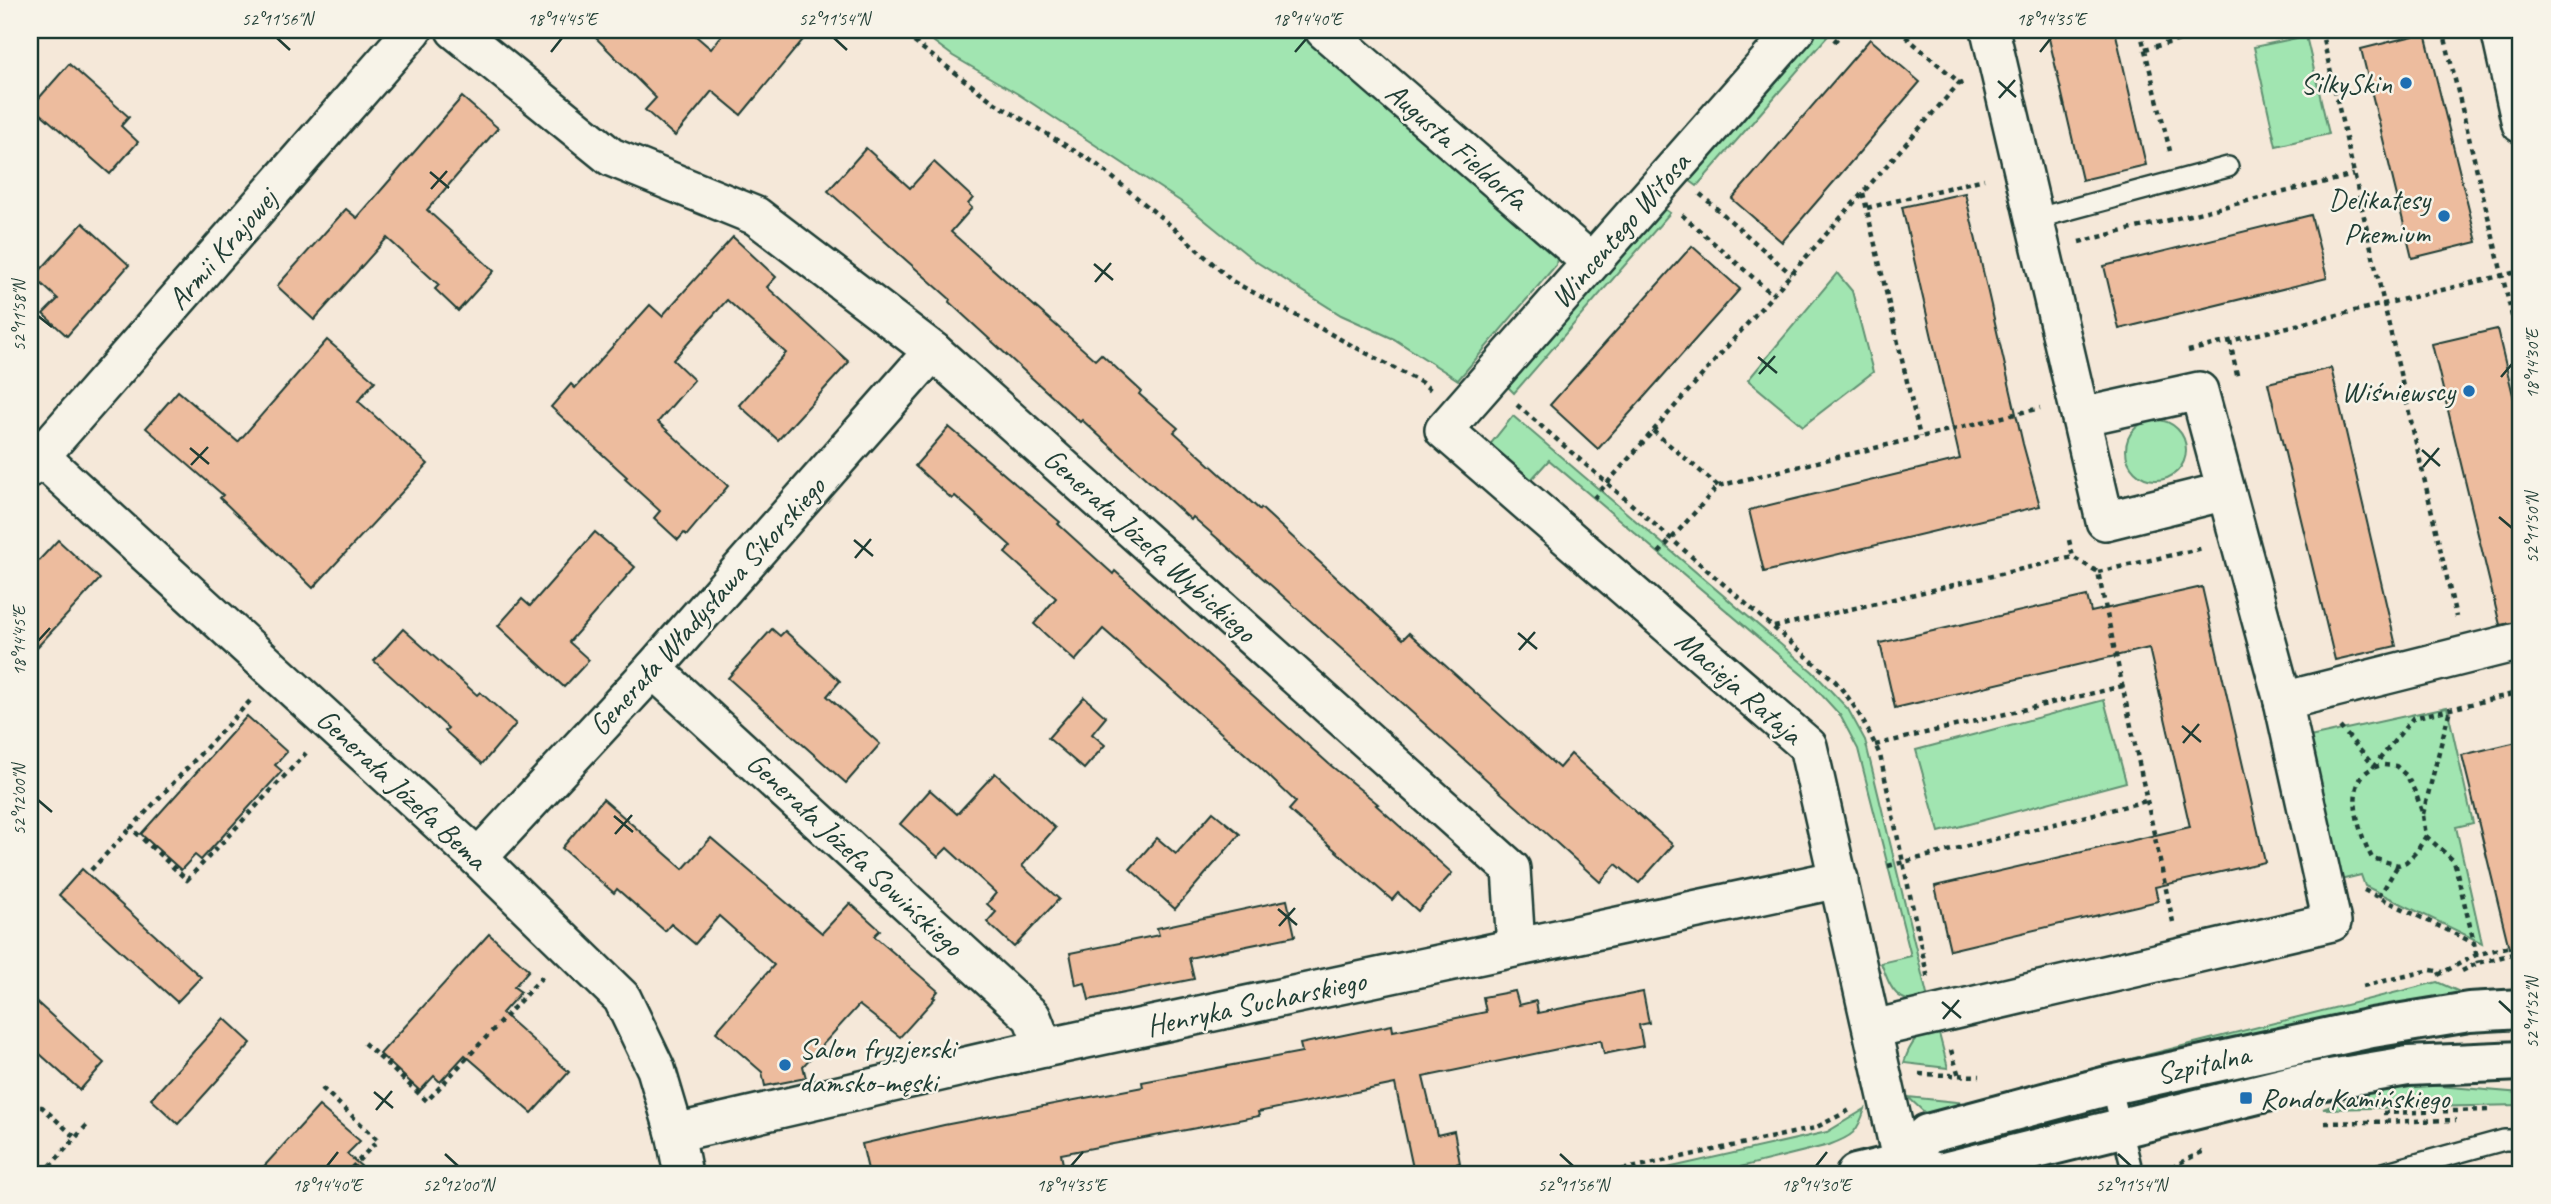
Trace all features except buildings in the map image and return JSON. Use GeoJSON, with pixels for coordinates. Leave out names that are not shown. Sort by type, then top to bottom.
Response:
{"type":"FeatureCollection","features":[{"type":"Feature","properties":{"kind":"street","name":"Armii Krajowej"},"geometry":{"type":"LineString","coordinates":[[33,457],[413,30]]}},
{"type":"Feature","properties":{"kind":"street","name":"Generała Józefa Wybickiego"},"geometry":{"type":"LineString","coordinates":[[455,30],[611,158],[756,216],[933,351],[1511,869],[1516,947]]}},
{"type":"Feature","properties":{"kind":"street","name":"Augusta Fieldorfa"},"geometry":{"type":"LineString","coordinates":[[1324,30],[1591,262]]}},
{"type":"Feature","properties":{"kind":"street","name":"Wincentego Witosa"},"geometry":{"type":"LineString","coordinates":[[1452,421],[1796,30]]}},
{"type":"Feature","properties":{"kind":"street"},"geometry":{"type":"LineString","coordinates":[[2500,30],[2521,124]]}},
{"type":"Feature","properties":{"kind":"street"},"geometry":{"type":"LineString","coordinates":[[1992,38],[2047,216],[2081,417],[2105,521],[2226,491]]}},
{"type":"Feature","properties":{"kind":"street","name":"Generała Władysława Sikorskiego"},"geometry":{"type":"LineString","coordinates":[[478,858],[653,670],[933,351]]}},
{"type":"Feature","properties":{"kind":"street"},"geometry":{"type":"LineString","coordinates":[[1873,1029],[2332,922],[2283,701],[2199,391],[2081,417]]}},
{"type":"Feature","properties":{"kind":"street","name":"Macieja Rataja"},"geometry":{"type":"LineString","coordinates":[[1452,421],[1808,746],[1902,1163]]}},
{"type":"Feature","properties":{"kind":"street","name":"Generała Józefa Bema"},"geometry":{"type":"LineString","coordinates":[[33,457],[478,858],[622,998],[656,1069],[675,1133],[683,1174]]}},
{"type":"Feature","properties":{"kind":"street"},"geometry":{"type":"LineString","coordinates":[[2283,701],[2521,641]]}},
{"type":"Feature","properties":{"kind":"street","name":"Generała Józefa Sowińskiego"},"geometry":{"type":"LineString","coordinates":[[653,670],[1032,1017],[1044,1048]]}},
{"type":"Feature","properties":{"kind":"street","name":"Henryka Sucharskiego"},"geometry":{"type":"LineString","coordinates":[[675,1133],[1044,1048],[1839,879]]}},
{"type":"Feature","properties":{"kind":"street","name":"Szpitalna"},"geometry":{"type":"LineString","coordinates":[[1902,1163],[1927,1135],[2111,1085],[2372,1028],[2469,1012],[2521,1009]]}},
{"type":"Feature","properties":{"kind":"street"},"geometry":{"type":"LineString","coordinates":[[2479,1061],[2521,1072]]}},
{"type":"Feature","properties":{"kind":"street","name":"Szpitalna"},"geometry":{"type":"LineString","coordinates":[[1856,1174],[1902,1163],[1940,1173],[2333,1077],[2408,1066],[2521,1061]]}},
{"type":"Feature","properties":{"kind":"lane"},"geometry":{"type":"LineString","coordinates":[[2047,216],[2228,167]]}},
{"type":"Feature","properties":{"kind":"lane"},"geometry":{"type":"LineString","coordinates":[[2111,1085],[2133,1174]]}},
{"type":"Feature","properties":{"kind":"lane"},"geometry":{"type":"LineString","coordinates":[[2381,1174],[2424,1169],[2504,1140],[2521,1140]]}},
{"type":"Feature","properties":{"kind":"path"},"geometry":{"type":"LineString","coordinates":[[898,30],[995,103],[1095,163],[1175,229],[1232,281],[1422,383],[1452,421]]}},
{"type":"Feature","properties":{"kind":"path"},"geometry":{"type":"LineString","coordinates":[[1827,50],[1845,30]]}},
{"type":"Feature","properties":{"kind":"path"},"geometry":{"type":"LineString","coordinates":[[2140,30],[2170,152]]}},
{"type":"Feature","properties":{"kind":"path"},"geometry":{"type":"LineString","coordinates":[[2144,48],[2220,30]]}},
{"type":"Feature","properties":{"kind":"path"},"geometry":{"type":"LineString","coordinates":[[2321,30],[2458,625]]}},
{"type":"Feature","properties":{"kind":"path"},"geometry":{"type":"LineString","coordinates":[[2443,30],[2521,353]]}},
{"type":"Feature","properties":{"kind":"path"},"geometry":{"type":"LineString","coordinates":[[1594,498],[1863,193],[1992,38]]}},
{"type":"Feature","properties":{"kind":"path"},"geometry":{"type":"LineString","coordinates":[[2047,216],[2068,244],[2354,175]]}},
{"type":"Feature","properties":{"kind":"path"},"geometry":{"type":"LineString","coordinates":[[1867,208],[1984,179]]}},
{"type":"Feature","properties":{"kind":"path"},"geometry":{"type":"LineString","coordinates":[[1663,181],[1700,194],[1791,274]]}},
{"type":"Feature","properties":{"kind":"path"},"geometry":{"type":"LineString","coordinates":[[1663,181],[1682,215],[1773,295]]}},
{"type":"Feature","properties":{"kind":"path"},"geometry":{"type":"LineString","coordinates":[[1682,215],[1709,184]]}},
{"type":"Feature","properties":{"kind":"path"},"geometry":{"type":"LineString","coordinates":[[1863,193],[1920,437]]}},
{"type":"Feature","properties":{"kind":"path"},"geometry":{"type":"LineString","coordinates":[[2177,353],[2521,271]]}},
{"type":"Feature","properties":{"kind":"path"},"geometry":{"type":"LineString","coordinates":[[2230,341],[2239,381]]}},
{"type":"Feature","properties":{"kind":"path"},"geometry":{"type":"LineString","coordinates":[[1515,403],[1835,681],[1853,701],[1868,726],[1880,755],[1929,986],[1959,1076]]}},
{"type":"Feature","properties":{"kind":"path"},"geometry":{"type":"LineString","coordinates":[[1659,553],[1718,486],[2040,408]]}},
{"type":"Feature","properties":{"kind":"path"},"geometry":{"type":"LineString","coordinates":[[1653,431],[1718,486]]}},
{"type":"Feature","properties":{"kind":"path"},"geometry":{"type":"LineString","coordinates":[[2098,572],[2240,540]]}},
{"type":"Feature","properties":{"kind":"path"},"geometry":{"type":"LineString","coordinates":[[1773,627],[2073,557]]}},
{"type":"Feature","properties":{"kind":"path"},"geometry":{"type":"LineString","coordinates":[[1875,745],[2123,686]]}},
{"type":"Feature","properties":{"kind":"path"},"geometry":{"type":"LineString","coordinates":[[2340,727],[2374,766],[2396,766],[2407,776],[2423,815],[2426,836],[2417,851],[2406,862],[2398,865],[2372,858],[2363,841],[2355,794],[2360,778],[2374,766],[2413,718],[2521,692]]}},
{"type":"Feature","properties":{"kind":"path"},"geometry":{"type":"LineString","coordinates":[[92,870],[258,693]]}},
{"type":"Feature","properties":{"kind":"path"},"geometry":{"type":"LineString","coordinates":[[2423,815],[2450,709]]}},
{"type":"Feature","properties":{"kind":"path"},"geometry":{"type":"LineString","coordinates":[[131,828],[187,880],[314,744]]}},
{"type":"Feature","properties":{"kind":"path"},"geometry":{"type":"LineString","coordinates":[[1888,866],[2146,801]]}},
{"type":"Feature","properties":{"kind":"path"},"geometry":{"type":"LineString","coordinates":[[2426,836],[2454,861],[2474,943]]}},
{"type":"Feature","properties":{"kind":"path"},"geometry":{"type":"LineString","coordinates":[[2379,897],[2398,865]]}},
{"type":"Feature","properties":{"kind":"path"},"geometry":{"type":"LineString","coordinates":[[364,1043],[427,1101],[546,972]]}},
{"type":"Feature","properties":{"kind":"path"},"geometry":{"type":"LineString","coordinates":[[322,1088],[377,1140],[346,1174]]}},
{"type":"Feature","properties":{"kind":"path"},"geometry":{"type":"LineString","coordinates":[[1603,1174],[1815,1128],[1867,1102],[1887,1096]]}},
{"type":"Feature","properties":{"kind":"path"},"geometry":{"type":"LineString","coordinates":[[30,1107],[42,1107],[76,1138]]}},
{"type":"Feature","properties":{"kind":"path"},"geometry":{"type":"LineString","coordinates":[[2371,1113],[2494,1110]]}},
{"type":"Feature","properties":{"kind":"path"},"geometry":{"type":"LineString","coordinates":[[2320,1123],[2468,1120]]}},
{"type":"Feature","properties":{"kind":"path"},"geometry":{"type":"LineString","coordinates":[[43,1174],[87,1125]]}},
{"type":"Feature","properties":{"kind":"path"},"geometry":{"type":"LineString","coordinates":[[2158,1174],[2204,1151],[2216,1148]]}},
{"type":"Feature","properties":{"kind":"green space"},"geometry":{"type":"Polygon","coordinates":[[[918,30],[1298,30],[1559,244],[1556,265],[1458,380],[1394,339],[1341,315],[1255,261],[1186,205],[1018,94],[953,56],[918,30]]]}},
{"type":"Feature","properties":{"kind":"green space"},"geometry":{"type":"Polygon","coordinates":[[[1819,30],[1833,30],[1697,186],[1689,180],[1819,30]]]}},
{"type":"Feature","properties":{"kind":"green space"},"geometry":{"type":"Polygon","coordinates":[[[2306,36],[2329,134],[2276,146],[2254,47],[2306,36]]]}},
{"type":"Feature","properties":{"kind":"green space"},"geometry":{"type":"Polygon","coordinates":[[[1663,208],[1670,213],[1514,393],[1508,387],[1663,208]]]}},
{"type":"Feature","properties":{"kind":"green space"},"geometry":{"type":"Polygon","coordinates":[[[1837,273],[1852,291],[1873,372],[1803,426],[1748,380],[1837,273]]]}},
{"type":"Feature","properties":{"kind":"green space"},"geometry":{"type":"Polygon","coordinates":[[[1513,416],[1813,672],[1848,709],[1865,740],[1929,1003],[1909,1001],[1897,994],[1881,963],[1911,956],[1858,749],[1840,715],[1807,679],[1549,460],[1529,482],[1489,446],[1513,416]]]}},
{"type":"Feature","properties":{"kind":"green space"},"geometry":{"type":"Polygon","coordinates":[[[2156,420],[2173,425],[2181,433],[2186,450],[2181,467],[2173,475],[2156,480],[2139,475],[2131,467],[2126,450],[2131,433],[2139,425],[2156,420]]]}},
{"type":"Feature","properties":{"kind":"green space"},"geometry":{"type":"Polygon","coordinates":[[[2104,700],[2126,782],[1939,832],[1916,750],[2104,700]]]}},
{"type":"Feature","properties":{"kind":"green space"},"geometry":{"type":"Polygon","coordinates":[[[2447,707],[2473,823],[2456,827],[2482,943],[2365,886],[2361,875],[2336,881],[2305,738],[2447,707]]]}},
{"type":"Feature","properties":{"kind":"green space"},"geometry":{"type":"Polygon","coordinates":[[[2437,982],[2460,992],[2037,1094],[2051,1079],[2437,982]]]}},
{"type":"Feature","properties":{"kind":"green space"},"geometry":{"type":"Polygon","coordinates":[[[1937,1026],[1948,1068],[1904,1063],[1916,1040],[1925,1031],[1937,1026]]]}},
{"type":"Feature","properties":{"kind":"green space"},"geometry":{"type":"Polygon","coordinates":[[[2415,1084],[2521,1093],[2521,1105],[2323,1109],[2386,1086],[2415,1084]]]}},
{"type":"Feature","properties":{"kind":"green space"},"geometry":{"type":"Polygon","coordinates":[[[1908,1097],[1995,1106],[1940,1119],[1925,1113],[1908,1097]]]}},
{"type":"Feature","properties":{"kind":"green space"},"geometry":{"type":"Polygon","coordinates":[[[1865,1109],[1853,1133],[1829,1145],[1712,1174],[1641,1174],[1827,1132],[1865,1109]]]}},
{"type":"Feature","properties":{"kind":"place","name":"SilkySkin"},"geometry":{"type":"Point","coordinates":[2406,83]}},
{"type":"Feature","properties":{"kind":"place","name":"Delikatesy Premium"},"geometry":{"type":"Point","coordinates":[2444,216]}},
{"type":"Feature","properties":{"kind":"place","name":"Wiśniewscy"},"geometry":{"type":"Point","coordinates":[2469,391]}},
{"type":"Feature","properties":{"kind":"place","name":"Salon fryzjerski damsko-męski"},"geometry":{"type":"Point","coordinates":[785,1065]}},
{"type":"Feature","properties":{"kind":"place","name":"Rondo Kamińskiego"},"geometry":{"type":"Point","coordinates":[2246,1098]}}]}
